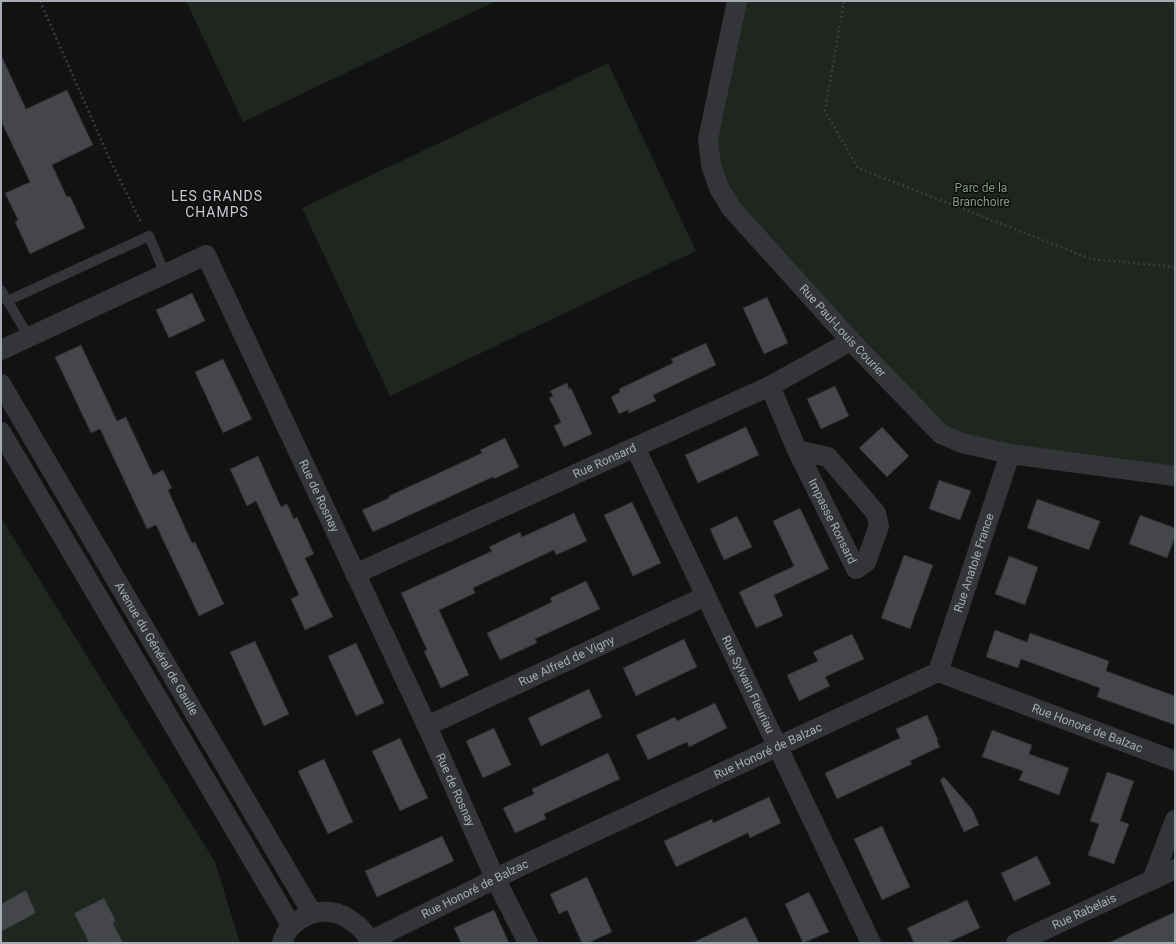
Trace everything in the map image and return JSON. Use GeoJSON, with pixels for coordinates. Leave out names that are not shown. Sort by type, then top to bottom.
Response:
{"type":"FeatureCollection","features":[{"type":"Feature","properties":{"kind":"street","name":"Rue Paul-Louis Courier"},"geometry":{"type":"LineString","coordinates":[[736,1],[708,139],[711,165],[719,188],[731,208],[851,340],[941,434],[962,444],[1010,454],[1175,476]]}},
{"type":"Feature","properties":{"kind":"street","name":"Rue de Rosnay"},"geometry":{"type":"LineString","coordinates":[[1,350],[206,254],[427,726],[495,878],[528,943]]}},
{"type":"Feature","properties":{"kind":"street","name":"Rue Ronsard"},"geometry":{"type":"LineString","coordinates":[[355,574],[770,386],[851,340]]}},
{"type":"Feature","properties":{"kind":"street","name":"Avenue du Général de Gaulle"},"geometry":{"type":"LineString","coordinates":[[1,384],[312,913]]}},
{"type":"Feature","properties":{"kind":"street","name":"Impasse Ronsard"},"geometry":{"type":"LineString","coordinates":[[770,386],[797,450],[856,569],[866,562],[879,526],[876,513],[828,457],[797,450]]}},
{"type":"Feature","properties":{"kind":"street","name":"Avenue du Général de Gaulle"},"geometry":{"type":"LineString","coordinates":[[1,432],[291,925]]}},
{"type":"Feature","properties":{"kind":"street","name":"Rue Sylvain Fleuriau"},"geometry":{"type":"LineString","coordinates":[[635,447],[871,943]]}},
{"type":"Feature","properties":{"kind":"street","name":"Rue Anatole France"},"geometry":{"type":"LineString","coordinates":[[938,672],[1010,454]]}},
{"type":"Feature","properties":{"kind":"street","name":"Rue Alfred de Vigny"},"geometry":{"type":"LineString","coordinates":[[427,726],[706,596]]}},
{"type":"Feature","properties":{"kind":"street","name":"Rue Honoré de Balzac"},"geometry":{"type":"LineString","coordinates":[[370,942],[495,878],[938,672],[1175,761]]}},
{"type":"Feature","properties":{"kind":"street"},"geometry":{"type":"LineString","coordinates":[[1152,880],[1175,820]]}},
{"type":"Feature","properties":{"kind":"street","name":"Rue Rabelais"},"geometry":{"type":"LineString","coordinates":[[1016,943],[1175,869]]}},
{"type":"Feature","properties":{"kind":"street"},"geometry":{"type":"LineString","coordinates":[[282,943],[291,925],[312,913],[331,912],[348,918],[362,930],[370,942]]}},
{"type":"Feature","properties":{"kind":"lane"},"geometry":{"type":"LineString","coordinates":[[7,301],[149,236],[165,274]]}},
{"type":"Feature","properties":{"kind":"lane"},"geometry":{"type":"LineString","coordinates":[[1,290],[29,337]]}},
{"type":"Feature","properties":{"kind":"path"},"geometry":{"type":"LineString","coordinates":[[40,1],[110,160],[149,236]]}},
{"type":"Feature","properties":{"kind":"path"},"geometry":{"type":"LineString","coordinates":[[844,1],[825,111],[858,168],[1091,259],[1175,267]]}},
{"type":"Feature","properties":{"kind":"green space"},"geometry":{"type":"Polygon","coordinates":[[[186,1],[496,1],[243,122],[186,1]]]}},
{"type":"Feature","properties":{"kind":"green space","name":"Parc de la Branchoire"},"geometry":{"type":"Polygon","coordinates":[[[737,1],[1175,1],[1175,476],[962,443],[731,208],[711,165],[737,1]]]}},
{"type":"Feature","properties":{"kind":"green space"},"geometry":{"type":"Polygon","coordinates":[[[608,63],[696,251],[390,396],[302,208],[608,63]]]}},
{"type":"Feature","properties":{"kind":"green space"},"geometry":{"type":"Polygon","coordinates":[[[1,518],[215,862],[240,943],[1,943],[1,518]]]}},
{"type":"Feature","properties":{"kind":"building"},"geometry":{"type":"Polygon","coordinates":[[[1,55],[26,109],[67,90],[93,145],[52,165],[67,197],[70,196],[85,228],[30,254],[15,222],[18,220],[5,193],[30,182],[1,121],[1,55]]]}},
{"type":"Feature","properties":{"kind":"building"},"geometry":{"type":"Polygon","coordinates":[[[192,293],[205,321],[169,338],[156,310],[192,293]]]}},
{"type":"Feature","properties":{"kind":"building"},"geometry":{"type":"Polygon","coordinates":[[[767,297],[788,343],[764,354],[743,308],[767,297]]]}},
{"type":"Feature","properties":{"kind":"building"},"geometry":{"type":"Polygon","coordinates":[[[706,343],[716,365],[653,395],[656,401],[629,413],[628,410],[619,414],[611,397],[620,392],[619,389],[673,363],[671,359],[706,343]]]}},
{"type":"Feature","properties":{"kind":"building"},"geometry":{"type":"Polygon","coordinates":[[[81,345],[117,421],[126,417],[153,475],[163,470],[172,488],[168,490],[192,543],[195,542],[224,604],[199,616],[156,525],[147,529],[100,429],[91,433],[55,357],[81,345]]]}},
{"type":"Feature","properties":{"kind":"building"},"geometry":{"type":"Polygon","coordinates":[[[223,359],[252,419],[223,433],[195,372],[223,359]]]}},
{"type":"Feature","properties":{"kind":"building"},"geometry":{"type":"Polygon","coordinates":[[[567,383],[569,389],[571,388],[592,434],[564,447],[554,426],[561,422],[549,398],[553,396],[550,391],[567,383]]]}},
{"type":"Feature","properties":{"kind":"building"},"geometry":{"type":"Polygon","coordinates":[[[835,386],[849,416],[821,429],[807,399],[835,386]]]}},
{"type":"Feature","properties":{"kind":"building"},"geometry":{"type":"Polygon","coordinates":[[[746,427],[759,455],[698,483],[685,455],[746,427]]]}},
{"type":"Feature","properties":{"kind":"building"},"geometry":{"type":"Polygon","coordinates":[[[882,427],[909,456],[887,477],[859,448],[882,427]]]}},
{"type":"Feature","properties":{"kind":"building"},"geometry":{"type":"Polygon","coordinates":[[[505,438],[519,467],[494,479],[493,477],[373,532],[362,510],[482,453],[480,450],[505,438]]]}},
{"type":"Feature","properties":{"kind":"building"},"geometry":{"type":"Polygon","coordinates":[[[258,456],[281,507],[287,504],[294,519],[297,517],[314,554],[305,558],[333,617],[305,630],[291,599],[299,595],[256,501],[247,506],[230,469],[258,456]]]}},
{"type":"Feature","properties":{"kind":"building"},"geometry":{"type":"Polygon","coordinates":[[[939,480],[971,491],[960,520],[929,509],[939,480]]]}},
{"type":"Feature","properties":{"kind":"building"},"geometry":{"type":"Polygon","coordinates":[[[1037,499],[1100,521],[1089,550],[1027,528],[1037,499]]]}},
{"type":"Feature","properties":{"kind":"building"},"geometry":{"type":"Polygon","coordinates":[[[632,502],[661,563],[633,576],[604,515],[632,502]]]}},
{"type":"Feature","properties":{"kind":"building"},"geometry":{"type":"Polygon","coordinates":[[[800,508],[829,569],[774,595],[783,616],[756,628],[739,592],[794,566],[773,521],[800,508]]]}},
{"type":"Feature","properties":{"kind":"building"},"geometry":{"type":"Polygon","coordinates":[[[574,513],[587,541],[556,555],[554,550],[473,588],[475,593],[439,610],[469,675],[441,688],[424,651],[427,650],[401,593],[492,551],[489,547],[520,532],[522,537],[574,513]]]}},
{"type":"Feature","properties":{"kind":"building"},"geometry":{"type":"Polygon","coordinates":[[[1140,515],[1175,528],[1175,537],[1167,558],[1129,544],[1140,515]]]}},
{"type":"Feature","properties":{"kind":"building"},"geometry":{"type":"Polygon","coordinates":[[[737,516],[752,547],[724,560],[710,529],[737,516]]]}},
{"type":"Feature","properties":{"kind":"building"},"geometry":{"type":"Polygon","coordinates":[[[904,555],[933,565],[910,629],[881,618],[904,555]]]}},
{"type":"Feature","properties":{"kind":"building"},"geometry":{"type":"Polygon","coordinates":[[[1009,556],[1038,567],[1025,605],[995,594],[1009,556]]]}},
{"type":"Feature","properties":{"kind":"building"},"geometry":{"type":"Polygon","coordinates":[[[586,581],[600,609],[535,639],[537,643],[500,660],[487,633],[552,602],[550,598],[586,581]]]}},
{"type":"Feature","properties":{"kind":"building"},"geometry":{"type":"Polygon","coordinates":[[[995,630],[1027,642],[1030,633],[1109,661],[1106,671],[1175,696],[1175,725],[1097,697],[1100,688],[1021,659],[1018,668],[986,657],[995,630]]]}},
{"type":"Feature","properties":{"kind":"building"},"geometry":{"type":"Polygon","coordinates":[[[852,634],[864,659],[825,677],[830,686],[799,701],[787,675],[818,661],[813,652],[852,634]]]}},
{"type":"Feature","properties":{"kind":"building"},"geometry":{"type":"Polygon","coordinates":[[[684,639],[697,667],[636,696],[623,668],[684,639]]]}},
{"type":"Feature","properties":{"kind":"building"},"geometry":{"type":"Polygon","coordinates":[[[255,641],[289,714],[264,726],[230,652],[255,641]]]}},
{"type":"Feature","properties":{"kind":"building"},"geometry":{"type":"Polygon","coordinates":[[[356,643],[384,703],[356,716],[328,656],[356,643]]]}},
{"type":"Feature","properties":{"kind":"building"},"geometry":{"type":"Polygon","coordinates":[[[589,689],[602,717],[541,746],[528,718],[589,689]]]}},
{"type":"Feature","properties":{"kind":"building"},"geometry":{"type":"Polygon","coordinates":[[[715,703],[727,728],[689,747],[687,742],[648,760],[636,735],[675,717],[677,721],[715,703]]]}},
{"type":"Feature","properties":{"kind":"building"},"geometry":{"type":"Polygon","coordinates":[[[927,715],[940,747],[910,761],[912,764],[837,799],[825,773],[900,738],[896,729],[927,715]]]}},
{"type":"Feature","properties":{"kind":"building"},"geometry":{"type":"Polygon","coordinates":[[[494,728],[511,765],[483,778],[466,741],[494,728]]]}},
{"type":"Feature","properties":{"kind":"building"},"geometry":{"type":"Polygon","coordinates":[[[992,730],[1032,745],[1029,754],[1069,768],[1059,795],[1019,780],[1023,771],[982,757],[992,730]]]}},
{"type":"Feature","properties":{"kind":"building"},"geometry":{"type":"Polygon","coordinates":[[[400,738],[428,798],[400,811],[372,751],[400,738]]]}},
{"type":"Feature","properties":{"kind":"building"},"geometry":{"type":"Polygon","coordinates":[[[608,753],[620,779],[544,814],[546,819],[515,833],[503,808],[534,794],[532,789],[608,753]]]}},
{"type":"Feature","properties":{"kind":"building"},"geometry":{"type":"Polygon","coordinates":[[[324,759],[353,822],[328,834],[298,771],[324,759]]]}},
{"type":"Feature","properties":{"kind":"building"},"geometry":{"type":"Polygon","coordinates":[[[1107,772],[1134,781],[1120,821],[1129,824],[1114,864],[1088,855],[1099,824],[1090,821],[1107,772]]]}},
{"type":"Feature","properties":{"kind":"building"},"geometry":{"type":"Polygon","coordinates":[[[944,777],[972,809],[979,825],[964,832],[940,780],[944,777]]]}},
{"type":"Feature","properties":{"kind":"building"},"geometry":{"type":"Polygon","coordinates":[[[769,797],[781,823],[750,838],[748,833],[676,867],[664,841],[712,819],[713,823],[769,797]]]}},
{"type":"Feature","properties":{"kind":"building"},"geometry":{"type":"Polygon","coordinates":[[[882,826],[910,887],[882,900],[854,839],[882,826]]]}},
{"type":"Feature","properties":{"kind":"building"},"geometry":{"type":"Polygon","coordinates":[[[442,836],[454,861],[377,897],[365,871],[442,836]]]}},
{"type":"Feature","properties":{"kind":"building"},"geometry":{"type":"Polygon","coordinates":[[[1037,856],[1051,884],[1014,901],[1001,873],[1037,856]]]}},
{"type":"Feature","properties":{"kind":"building"},"geometry":{"type":"Polygon","coordinates":[[[587,877],[612,932],[588,943],[582,943],[567,910],[559,914],[550,894],[587,877]]]}},
{"type":"Feature","properties":{"kind":"building"},"geometry":{"type":"Polygon","coordinates":[[[26,890],[36,913],[1,932],[1,904],[26,890]]]}},
{"type":"Feature","properties":{"kind":"building"},"geometry":{"type":"Polygon","coordinates":[[[809,892],[829,932],[803,943],[785,904],[809,892]]]}},
{"type":"Feature","properties":{"kind":"building"},"geometry":{"type":"Polygon","coordinates":[[[104,898],[116,921],[113,923],[123,943],[89,943],[74,913],[104,898]]]}},
{"type":"Feature","properties":{"kind":"building"},"geometry":{"type":"Polygon","coordinates":[[[967,900],[980,928],[947,943],[914,943],[907,928],[967,900]]]}},
{"type":"Feature","properties":{"kind":"building"},"geometry":{"type":"Polygon","coordinates":[[[494,910],[509,943],[461,943],[454,928],[494,910]]]}},
{"type":"Feature","properties":{"kind":"building"},"geometry":{"type":"Polygon","coordinates":[[[1175,912],[1175,943],[1108,943],[1175,912]]]}},
{"type":"Feature","properties":{"kind":"building"},"geometry":{"type":"Polygon","coordinates":[[[746,917],[759,943],[692,943],[746,917]]]}},
{"type":"Feature","properties":{"kind":"district","name":"LES GRANDS CHAMPS"},"geometry":{"type":"Point","coordinates":[217,204]}}]}
